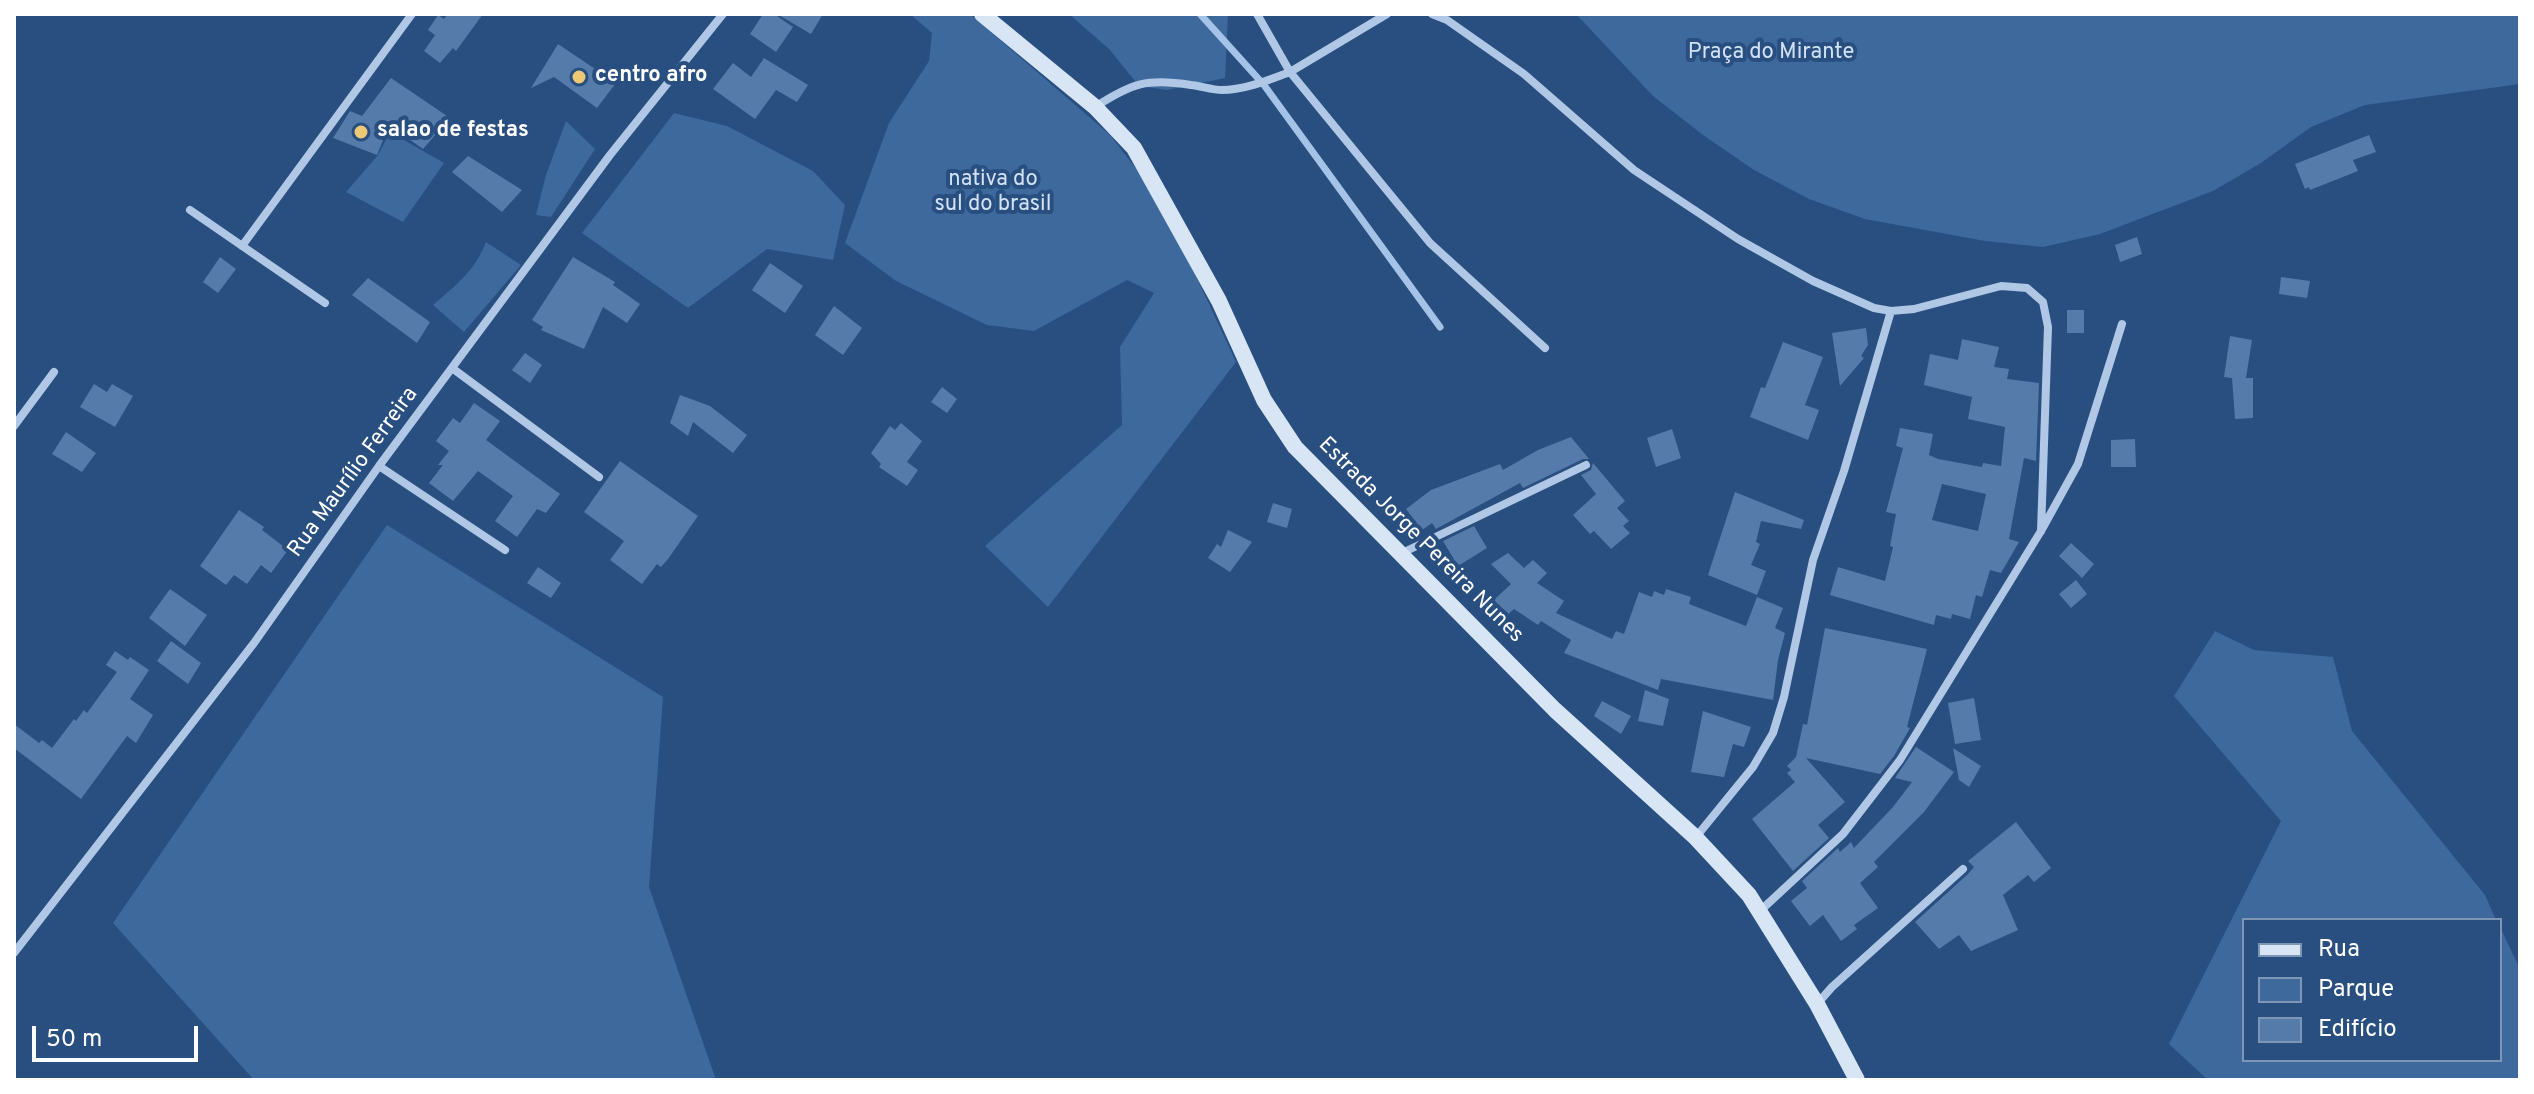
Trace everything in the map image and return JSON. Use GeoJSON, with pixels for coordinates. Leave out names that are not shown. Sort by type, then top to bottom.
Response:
{"type":"FeatureCollection","features":[{"type":"Feature","properties":{"kind":"street"},"geometry":{"type":"LineString","coordinates":[[242,246],[412,14]]}},
{"type":"Feature","properties":{"kind":"street","name":"Rua Maurílio Ferreira"},"geometry":{"type":"LineString","coordinates":[[14,953],[254,643],[379,466],[610,155],[723,14]]}},
{"type":"Feature","properties":{"kind":"street","name":"Estrada Jorge Pereira Nunes"},"geometry":{"type":"LineString","coordinates":[[982,14],[1095,107],[1134,148],[1219,301],[1264,400],[1295,447],[1555,710],[1695,837],[1749,895],[1817,1004],[1857,1080]]}},
{"type":"Feature","properties":{"kind":"street"},"geometry":{"type":"LineString","coordinates":[[1257,14],[1290,72],[1430,243],[1545,348]]}},
{"type":"Feature","properties":{"kind":"street"},"geometry":{"type":"LineString","coordinates":[[1095,107],[1122,89],[1141,82],[1162,80],[1222,90],[1248,86],[1290,72],[1387,14]]}},
{"type":"Feature","properties":{"kind":"street"},"geometry":{"type":"LineString","coordinates":[[1432,14],[1447,20],[1524,74],[1634,170],[1738,239],[1813,281],[1874,308],[1891,311],[1914,309],[2001,286],[2027,288],[2043,302],[2048,327],[2041,531]]}},
{"type":"Feature","properties":{"kind":"street"},"geometry":{"type":"LineString","coordinates":[[190,210],[325,303]]}},
{"type":"Feature","properties":{"kind":"street"},"geometry":{"type":"LineString","coordinates":[[1695,837],[1753,767],[1773,733],[1784,697],[1813,560],[1844,471],[1891,311]]}},
{"type":"Feature","properties":{"kind":"street"},"geometry":{"type":"LineString","coordinates":[[1760,912],[1843,834],[1900,760],[2041,531],[2078,464],[2122,324]]}},
{"type":"Feature","properties":{"kind":"street"},"geometry":{"type":"LineString","coordinates":[[452,368],[599,477]]}},
{"type":"Feature","properties":{"kind":"street"},"geometry":{"type":"LineString","coordinates":[[14,426],[54,372]]}},
{"type":"Feature","properties":{"kind":"street"},"geometry":{"type":"LineString","coordinates":[[1402,553],[1586,465]]}},
{"type":"Feature","properties":{"kind":"street"},"geometry":{"type":"LineString","coordinates":[[379,466],[505,550]]}},
{"type":"Feature","properties":{"kind":"street"},"geometry":{"type":"LineString","coordinates":[[1817,1004],[1963,869]]}},
{"type":"Feature","properties":{"kind":"green space","name":"nativa do sul do brasil"},"geometry":{"type":"Polygon","coordinates":[[[910,14],[970,14],[1110,135],[1161,201],[1236,362],[1048,607],[985,546],[1122,425],[1120,347],[1154,293],[1127,280],[1034,331],[987,325],[896,281],[845,243],[889,123],[929,61],[932,33],[910,14]]]}},
{"type":"Feature","properties":{"kind":"green space"},"geometry":{"type":"Polygon","coordinates":[[[1069,14],[1228,14],[1225,78],[1167,90],[1139,86],[1109,49],[1069,14]]]}},
{"type":"Feature","properties":{"kind":"green space","name":"Praça do Mirante"},"geometry":{"type":"Polygon","coordinates":[[[1576,14],[2520,14],[2520,84],[2365,105],[2311,127],[2261,163],[2213,191],[2100,234],[2043,247],[1985,241],[1865,219],[1809,199],[1754,170],[1653,96],[1576,14]]]}},
{"type":"Feature","properties":{"kind":"green space"},"geometry":{"type":"Polygon","coordinates":[[[674,113],[727,126],[813,171],[845,205],[833,260],[767,249],[688,308],[582,233],[674,113]]]}},
{"type":"Feature","properties":{"kind":"green space"},"geometry":{"type":"Polygon","coordinates":[[[566,121],[595,149],[551,217],[536,215],[546,175],[566,121]]]}},
{"type":"Feature","properties":{"kind":"green space"},"geometry":{"type":"Polygon","coordinates":[[[390,132],[444,163],[403,222],[346,192],[378,155],[390,132]]]}},
{"type":"Feature","properties":{"kind":"green space"},"geometry":{"type":"Polygon","coordinates":[[[486,242],[521,265],[464,332],[433,305],[470,270],[486,242]]]}},
{"type":"Feature","properties":{"kind":"green space"},"geometry":{"type":"Polygon","coordinates":[[[387,525],[663,697],[649,887],[716,1080],[254,1080],[113,923],[387,525]]]}},
{"type":"Feature","properties":{"kind":"green space"},"geometry":{"type":"Polygon","coordinates":[[[2215,631],[2254,650],[2333,657],[2352,731],[2485,895],[2495,918],[2242,918],[2242,1062],[2502,1062],[2502,931],[2520,969],[2520,1080],[2208,1080],[2169,1044],[2281,821],[2174,696],[2215,631]]]}},
{"type":"Feature","properties":{"kind":"building"},"geometry":{"type":"Polygon","coordinates":[[[448,14],[483,14],[456,51],[453,48],[440,63],[424,51],[435,35],[428,30],[438,15],[444,19],[448,14]]]}},
{"type":"Feature","properties":{"kind":"building"},"geometry":{"type":"Polygon","coordinates":[[[763,14],[774,14],[793,27],[776,52],[750,34],[763,14]]]}},
{"type":"Feature","properties":{"kind":"building"},"geometry":{"type":"Polygon","coordinates":[[[777,14],[823,14],[811,34],[777,14]]]}},
{"type":"Feature","properties":{"kind":"building","name":"centro afro"},"geometry":{"type":"Polygon","coordinates":[[[558,44],[616,83],[597,108],[554,77],[531,88],[558,44]]]}},
{"type":"Feature","properties":{"kind":"building"},"geometry":{"type":"Polygon","coordinates":[[[764,58],[808,85],[797,102],[776,90],[755,119],[713,89],[733,63],[751,77],[764,58]]]}},
{"type":"Feature","properties":{"kind":"building"},"geometry":{"type":"Polygon","coordinates":[[[391,78],[450,118],[423,149],[389,125],[377,155],[333,138],[350,111],[362,116],[391,78]]]}},
{"type":"Feature","properties":{"kind":"building"},"geometry":{"type":"Polygon","coordinates":[[[2369,135],[2376,152],[2353,160],[2358,171],[2310,190],[2309,187],[2305,189],[2295,164],[2369,135]]]}},
{"type":"Feature","properties":{"kind":"building"},"geometry":{"type":"Polygon","coordinates":[[[468,156],[522,190],[502,212],[452,172],[468,156]]]}},
{"type":"Feature","properties":{"kind":"building"},"geometry":{"type":"Polygon","coordinates":[[[2137,237],[2142,254],[2120,262],[2115,245],[2137,237]]]}},
{"type":"Feature","properties":{"kind":"building"},"geometry":{"type":"Polygon","coordinates":[[[220,257],[236,269],[218,293],[203,282],[220,257]]]}},
{"type":"Feature","properties":{"kind":"building"},"geometry":{"type":"Polygon","coordinates":[[[573,257],[615,282],[613,285],[640,304],[627,323],[603,307],[584,349],[541,330],[543,327],[532,320],[573,257]]]}},
{"type":"Feature","properties":{"kind":"building"},"geometry":{"type":"Polygon","coordinates":[[[770,263],[803,286],[785,313],[752,290],[770,263]]]}},
{"type":"Feature","properties":{"kind":"building"},"geometry":{"type":"Polygon","coordinates":[[[2281,277],[2310,281],[2307,298],[2279,294],[2281,277]]]}},
{"type":"Feature","properties":{"kind":"building"},"geometry":{"type":"Polygon","coordinates":[[[368,278],[430,322],[417,343],[352,295],[368,278]]]}},
{"type":"Feature","properties":{"kind":"building"},"geometry":{"type":"Polygon","coordinates":[[[834,306],[862,328],[843,355],[815,335],[834,306]]]}},
{"type":"Feature","properties":{"kind":"building"},"geometry":{"type":"Polygon","coordinates":[[[2067,310],[2084,310],[2084,333],[2067,333],[2067,310]]]}},
{"type":"Feature","properties":{"kind":"building"},"geometry":{"type":"Polygon","coordinates":[[[1866,328],[1868,345],[1861,356],[1864,358],[1840,386],[1832,333],[1866,328]]]}},
{"type":"Feature","properties":{"kind":"building"},"geometry":{"type":"Polygon","coordinates":[[[2230,336],[2252,340],[2246,378],[2253,378],[2253,418],[2235,419],[2232,378],[2224,377],[2230,336]]]}},
{"type":"Feature","properties":{"kind":"building"},"geometry":{"type":"Polygon","coordinates":[[[1962,339],[1999,347],[1994,367],[2009,369],[2007,379],[2039,383],[2036,461],[2024,458],[2009,539],[2019,542],[2001,573],[1990,570],[1982,597],[1976,595],[1970,619],[1952,614],[1951,619],[1936,615],[1934,625],[1830,595],[1838,567],[1885,581],[1896,514],[1886,512],[1903,448],[1896,446],[1900,428],[1933,434],[1929,455],[1938,459],[1982,467],[1983,463],[2001,466],[2005,427],[1968,419],[1972,397],[1924,385],[1930,354],[1958,360],[1962,339]],[[1942,484],[1932,520],[1978,531],[1986,494],[1942,484]]]}},
{"type":"Feature","properties":{"kind":"building"},"geometry":{"type":"Polygon","coordinates":[[[1783,342],[1823,357],[1805,405],[1819,410],[1808,440],[1750,417],[1783,342]]]}},
{"type":"Feature","properties":{"kind":"building"},"geometry":{"type":"Polygon","coordinates":[[[525,353],[542,365],[530,383],[512,370],[525,353]]]}},
{"type":"Feature","properties":{"kind":"building"},"geometry":{"type":"Polygon","coordinates":[[[94,384],[107,392],[112,384],[133,396],[115,427],[80,407],[94,384]]]}},
{"type":"Feature","properties":{"kind":"building"},"geometry":{"type":"Polygon","coordinates":[[[942,387],[957,399],[947,413],[931,402],[942,387]]]}},
{"type":"Feature","properties":{"kind":"building"},"geometry":{"type":"Polygon","coordinates":[[[680,395],[710,406],[747,435],[733,453],[693,422],[688,436],[670,423],[680,395]]]}},
{"type":"Feature","properties":{"kind":"building"},"geometry":{"type":"Polygon","coordinates":[[[474,403],[500,421],[486,440],[560,494],[546,513],[537,509],[517,537],[495,521],[513,496],[478,471],[453,501],[429,483],[449,451],[436,441],[453,418],[460,423],[474,403]]]}},
{"type":"Feature","properties":{"kind":"building"},"geometry":{"type":"Polygon","coordinates":[[[901,423],[922,441],[907,462],[918,470],[907,486],[879,467],[881,464],[871,453],[890,426],[895,430],[901,423]]]}},
{"type":"Feature","properties":{"kind":"building"},"geometry":{"type":"Polygon","coordinates":[[[1672,429],[1681,458],[1656,467],[1647,438],[1672,429]]]}},
{"type":"Feature","properties":{"kind":"building"},"geometry":{"type":"Polygon","coordinates":[[[66,432],[96,453],[82,472],[52,454],[66,432]]]}},
{"type":"Feature","properties":{"kind":"building"},"geometry":{"type":"Polygon","coordinates":[[[1571,437],[1589,459],[1583,459],[1523,488],[1520,483],[1436,529],[1432,523],[1422,530],[1406,509],[1431,490],[1500,464],[1503,470],[1538,450],[1571,437]]]}},
{"type":"Feature","properties":{"kind":"building"},"geometry":{"type":"Polygon","coordinates":[[[2135,439],[2136,467],[2111,467],[2111,440],[2135,439]]]}},
{"type":"Feature","properties":{"kind":"building"},"geometry":{"type":"Polygon","coordinates":[[[620,461],[698,516],[668,559],[661,567],[657,564],[642,584],[610,560],[624,541],[584,512],[620,461]]]}},
{"type":"Feature","properties":{"kind":"building"},"geometry":{"type":"Polygon","coordinates":[[[1593,463],[1625,501],[1617,508],[1629,521],[1623,526],[1630,533],[1611,549],[1594,531],[1590,534],[1573,515],[1596,494],[1581,475],[1591,470],[1593,463]]]}},
{"type":"Feature","properties":{"kind":"building"},"geometry":{"type":"Polygon","coordinates":[[[1735,492],[1804,520],[1801,529],[1761,521],[1756,542],[1760,544],[1751,565],[1766,571],[1757,595],[1708,575],[1735,492]]]}},
{"type":"Feature","properties":{"kind":"building"},"geometry":{"type":"Polygon","coordinates":[[[1273,503],[1292,509],[1287,528],[1267,522],[1273,503]]]}},
{"type":"Feature","properties":{"kind":"building"},"geometry":{"type":"Polygon","coordinates":[[[239,510],[264,527],[262,530],[288,550],[271,573],[261,565],[247,584],[234,575],[226,585],[200,566],[239,510]]]}},
{"type":"Feature","properties":{"kind":"building"},"geometry":{"type":"Polygon","coordinates":[[[1474,526],[1487,548],[1458,566],[1443,541],[1474,526]]]}},
{"type":"Feature","properties":{"kind":"building"},"geometry":{"type":"Polygon","coordinates":[[[1228,530],[1252,542],[1230,572],[1208,558],[1217,544],[1221,547],[1228,530]]]}},
{"type":"Feature","properties":{"kind":"building"},"geometry":{"type":"Polygon","coordinates":[[[2071,543],[2094,564],[2082,578],[2059,556],[2071,543]]]}},
{"type":"Feature","properties":{"kind":"building"},"geometry":{"type":"Polygon","coordinates":[[[1508,553],[1524,568],[1533,560],[1547,573],[1537,583],[1564,601],[1556,613],[1612,639],[1616,631],[1624,634],[1639,592],[1652,597],[1654,591],[1664,595],[1666,589],[1691,597],[1689,604],[1746,626],[1757,597],[1783,608],[1775,628],[1785,633],[1773,700],[1661,679],[1658,690],[1564,653],[1571,640],[1541,621],[1538,625],[1514,609],[1498,623],[1484,609],[1511,584],[1491,564],[1508,553]]]}},
{"type":"Feature","properties":{"kind":"building"},"geometry":{"type":"Polygon","coordinates":[[[538,567],[561,583],[551,598],[527,583],[538,567]]]}},
{"type":"Feature","properties":{"kind":"building"},"geometry":{"type":"Polygon","coordinates":[[[2076,580],[2087,594],[2071,608],[2059,594],[2076,580]]]}},
{"type":"Feature","properties":{"kind":"building"},"geometry":{"type":"Polygon","coordinates":[[[170,589],[207,615],[185,646],[149,618],[170,589]]]}},
{"type":"Feature","properties":{"kind":"building"},"geometry":{"type":"Polygon","coordinates":[[[1825,628],[1927,649],[1907,727],[1910,728],[1880,774],[1806,758],[1845,802],[1818,825],[1829,838],[1793,871],[1752,819],[1795,782],[1787,773],[1791,770],[1787,766],[1796,757],[1803,724],[1807,725],[1825,628]]]}},
{"type":"Feature","properties":{"kind":"building"},"geometry":{"type":"Polygon","coordinates":[[[171,641],[201,663],[188,684],[157,661],[171,641]]]}},
{"type":"Feature","properties":{"kind":"building"},"geometry":{"type":"Polygon","coordinates":[[[115,651],[149,670],[130,699],[153,715],[136,743],[127,736],[81,799],[14,748],[14,724],[39,743],[42,740],[52,748],[74,719],[76,721],[84,710],[87,713],[117,672],[106,665],[115,651]]]}},
{"type":"Feature","properties":{"kind":"building"},"geometry":{"type":"Polygon","coordinates":[[[1645,690],[1669,699],[1663,726],[1638,721],[1645,690]]]}},
{"type":"Feature","properties":{"kind":"building"},"geometry":{"type":"Polygon","coordinates":[[[1974,698],[1981,740],[1955,744],[1948,703],[1974,698]]]}},
{"type":"Feature","properties":{"kind":"building"},"geometry":{"type":"Polygon","coordinates":[[[1602,701],[1631,716],[1621,734],[1594,716],[1602,701]]]}},
{"type":"Feature","properties":{"kind":"building"},"geometry":{"type":"Polygon","coordinates":[[[1703,711],[1751,727],[1744,747],[1733,744],[1724,777],[1691,772],[1703,711]]]}},
{"type":"Feature","properties":{"kind":"building"},"geometry":{"type":"Polygon","coordinates":[[[1916,747],[1954,772],[1924,812],[1874,862],[1878,867],[1860,883],[1878,908],[1854,925],[1857,929],[1841,941],[1823,915],[1810,926],[1791,901],[1807,888],[1802,881],[1838,848],[1840,852],[1851,842],[1854,848],[1893,807],[1912,782],[1895,778],[1916,747]]]}},
{"type":"Feature","properties":{"kind":"building"},"geometry":{"type":"Polygon","coordinates":[[[1953,748],[1981,766],[1969,787],[1959,780],[1953,748]]]}},
{"type":"Feature","properties":{"kind":"building"},"geometry":{"type":"Polygon","coordinates":[[[2016,822],[2051,868],[2034,882],[2028,875],[2003,895],[2018,930],[1971,951],[1959,935],[1939,949],[1915,922],[1968,874],[1974,867],[1968,861],[2016,822]]]}},
{"type":"Feature","properties":{"kind":"waterway"},"geometry":{"type":"LineString","coordinates":[[1200,14],[1264,85],[1440,327]]}},
{"type":"Feature","properties":{"kind":"place","name":"centro afro"},"geometry":{"type":"Point","coordinates":[579,77]}},
{"type":"Feature","properties":{"kind":"place","name":"salao de festas"},"geometry":{"type":"Point","coordinates":[361,132]}}]}
